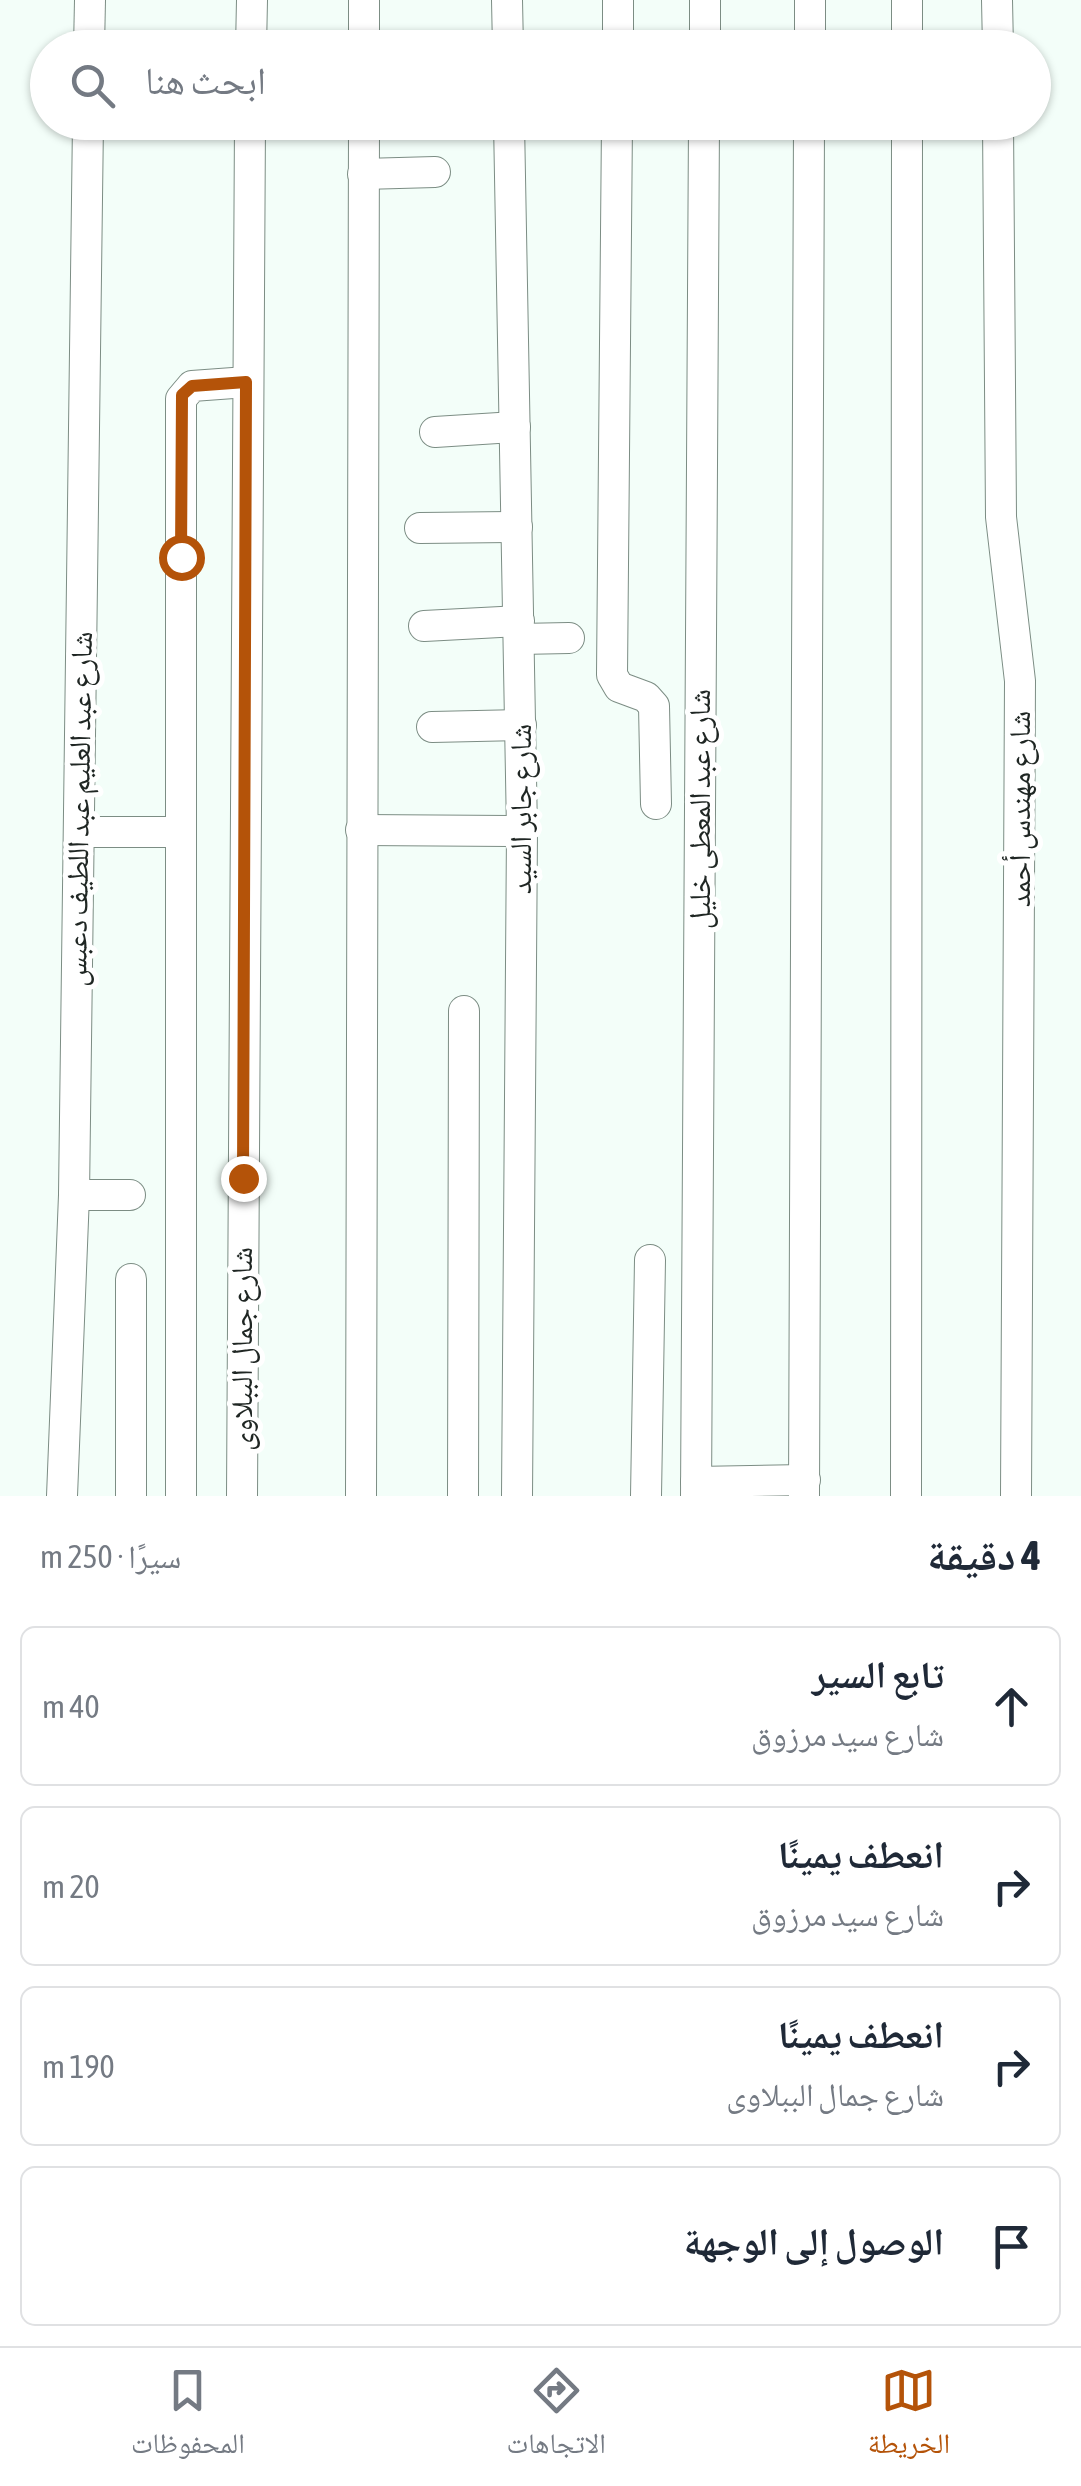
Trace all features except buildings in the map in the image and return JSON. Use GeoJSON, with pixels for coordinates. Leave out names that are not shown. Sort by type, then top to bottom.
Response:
{"type":"FeatureCollection","features":[{"type":"Feature","properties":{"kind":"street"},"geometry":{"type":"LineString","coordinates":[[90,0],[90,30]]}},
{"type":"Feature","properties":{"kind":"street"},"geometry":{"type":"LineString","coordinates":[[252,0],[252,30]]}},
{"type":"Feature","properties":{"kind":"street"},"geometry":{"type":"LineString","coordinates":[[364,0],[364,30]]}},
{"type":"Feature","properties":{"kind":"street"},"geometry":{"type":"LineString","coordinates":[[507,0],[508,30]]}},
{"type":"Feature","properties":{"kind":"street"},"geometry":{"type":"LineString","coordinates":[[618,0],[618,30]]}},
{"type":"Feature","properties":{"kind":"street"},"geometry":{"type":"LineString","coordinates":[[705,0],[705,30]]}},
{"type":"Feature","properties":{"kind":"street"},"geometry":{"type":"LineString","coordinates":[[810,0],[810,30]]}},
{"type":"Feature","properties":{"kind":"street"},"geometry":{"type":"LineString","coordinates":[[907,0],[907,30]]}},
{"type":"Feature","properties":{"kind":"street"},"geometry":{"type":"LineString","coordinates":[[997,0],[998,30]]}},
{"type":"Feature","properties":{"kind":"street","name":"شارع عبد العليم عبد اللطيف دعبس"},"geometry":{"type":"LineString","coordinates":[[62,1496],[74,1196],[88,140]]}},
{"type":"Feature","properties":{"kind":"street","name":"شارع جمال الببلاوى"},"geometry":{"type":"LineString","coordinates":[[242,1496],[250,140]]}},
{"type":"Feature","properties":{"kind":"street"},"geometry":{"type":"LineString","coordinates":[[360,1496],[364,140]]}},
{"type":"Feature","properties":{"kind":"street","name":"شارع جابر السيد"},"geometry":{"type":"LineString","coordinates":[[510,140],[522,831],[517,1496]]}},
{"type":"Feature","properties":{"kind":"street"},"geometry":{"type":"LineString","coordinates":[[617,140],[612,675],[619,687],[646,698],[654,706],[656,804]]}},
{"type":"Feature","properties":{"kind":"street","name":"شارع عبد المعطى خليل"},"geometry":{"type":"LineString","coordinates":[[696,1489],[704,140]]}},
{"type":"Feature","properties":{"kind":"street"},"geometry":{"type":"LineString","coordinates":[[696,1489],[804,1488],[810,140]]}},
{"type":"Feature","properties":{"kind":"street"},"geometry":{"type":"LineString","coordinates":[[906,1496],[907,140]]}},
{"type":"Feature","properties":{"kind":"street","name":"شارع مهندس أحمد"},"geometry":{"type":"LineString","coordinates":[[998,140],[1001,517],[1020,681],[1016,1496]]}},
{"type":"Feature","properties":{"kind":"street"},"geometry":{"type":"LineString","coordinates":[[364,174],[435,172]]}},
{"type":"Feature","properties":{"kind":"street"},"geometry":{"type":"LineString","coordinates":[[181,1496],[181,399],[192,386],[246,382]]}},
{"type":"Feature","properties":{"kind":"street"},"geometry":{"type":"LineString","coordinates":[[435,432],[515,427]]}},
{"type":"Feature","properties":{"kind":"street"},"geometry":{"type":"LineString","coordinates":[[420,528],[517,527]]}},
{"type":"Feature","properties":{"kind":"street"},"geometry":{"type":"LineString","coordinates":[[424,626],[519,630],[569,638]]}},
{"type":"Feature","properties":{"kind":"street"},"geometry":{"type":"LineString","coordinates":[[432,727],[520,726]]}},
{"type":"Feature","properties":{"kind":"street"},"geometry":{"type":"LineString","coordinates":[[361,830],[522,831]]}},
{"type":"Feature","properties":{"kind":"street"},"geometry":{"type":"LineString","coordinates":[[79,832],[180,832]]}},
{"type":"Feature","properties":{"kind":"street"},"geometry":{"type":"LineString","coordinates":[[463,1496],[464,1010]]}},
{"type":"Feature","properties":{"kind":"street"},"geometry":{"type":"LineString","coordinates":[[74,1196],[130,1195]]}},
{"type":"Feature","properties":{"kind":"street"},"geometry":{"type":"LineString","coordinates":[[646,1496],[650,1260]]}},
{"type":"Feature","properties":{"kind":"street"},"geometry":{"type":"LineString","coordinates":[[131,1278],[131,1496]]}},
{"type":"Feature","properties":{"kind":"route"},"geometry":{"type":"LineString","coordinates":[[181,557],[182,395],[192,386],[246,382],[243,1178]]}}]}
